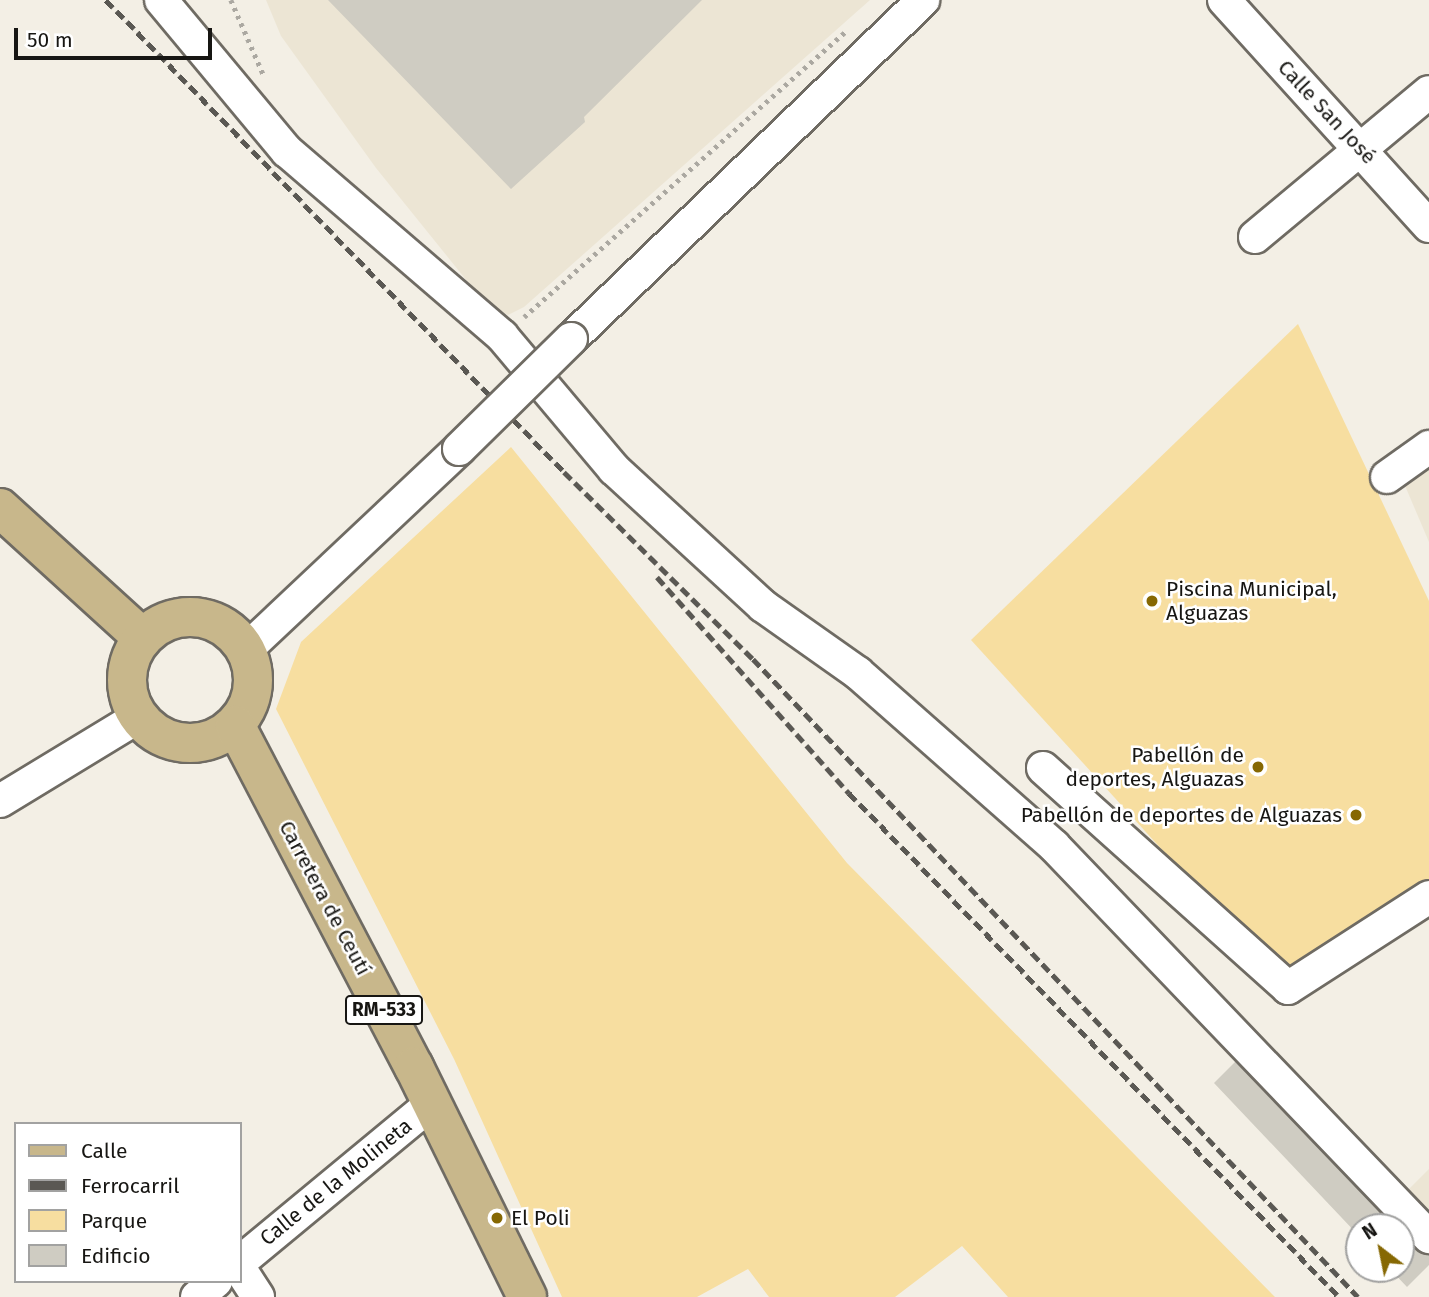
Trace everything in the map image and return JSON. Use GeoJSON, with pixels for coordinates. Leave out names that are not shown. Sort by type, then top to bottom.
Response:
{"type":"FeatureCollection","features":[{"type":"Feature","properties":{"kind":"main road"},"geometry":{"type":"LineString","coordinates":[[0,508],[142,637]]}},
{"type":"Feature","properties":{"kind":"main road"},"geometry":{"type":"LineString","coordinates":[[194,617],[223,626],[247,649],[254,677],[248,706],[234,725],[211,740],[192,744],[158,735],[138,717],[128,698],[127,672],[142,637],[167,621],[194,617]]}},
{"type":"Feature","properties":{"kind":"main road","name":"Carretera de Ceutí"},"geometry":{"type":"LineString","coordinates":[[234,725],[432,1103],[527,1297]]}},
{"type":"Feature","properties":{"kind":"street"},"geometry":{"type":"LineString","coordinates":[[161,0],[287,151],[502,336],[614,469],[733,579],[763,606],[858,673],[1054,846],[1429,1237]]}},
{"type":"Feature","properties":{"kind":"street"},"geometry":{"type":"LineString","coordinates":[[247,649],[459,449],[923,0]]}},
{"type":"Feature","properties":{"kind":"street","name":"Calle San José"},"geometry":{"type":"LineString","coordinates":[[1224,0],[1363,150],[1429,226]]}},
{"type":"Feature","properties":{"kind":"street"},"geometry":{"type":"LineString","coordinates":[[1255,237],[1363,150],[1429,92]]}},
{"type":"Feature","properties":{"kind":"street"},"geometry":{"type":"LineString","coordinates":[[1387,477],[1429,447]]}},
{"type":"Feature","properties":{"kind":"street"},"geometry":{"type":"LineString","coordinates":[[0,801],[138,717]]}},
{"type":"Feature","properties":{"kind":"street"},"geometry":{"type":"LineString","coordinates":[[1043,768],[1289,988],[1429,897]]}},
{"type":"Feature","properties":{"kind":"street","name":"Calle de la Molineta"},"geometry":{"type":"LineString","coordinates":[[242,1260],[432,1103]]}},
{"type":"Feature","properties":{"kind":"street"},"geometry":{"type":"LineString","coordinates":[[242,1272],[258,1297]]}},
{"type":"Feature","properties":{"kind":"street"},"geometry":{"type":"LineString","coordinates":[[197,1297],[214,1283]]}},
{"type":"Feature","properties":{"kind":"path"},"geometry":{"type":"LineString","coordinates":[[502,336],[852,25]]}},
{"type":"Feature","properties":{"kind":"shaded area"},"geometry":{"type":"Polygon","coordinates":[[[266,0],[870,0],[524,307],[508,315],[484,302],[376,168],[281,36],[266,0]]]}},
{"type":"Feature","properties":{"kind":"shaded area"},"geometry":{"type":"Polygon","coordinates":[[[1429,463],[1429,542],[1403,481],[1429,463]]]}},
{"type":"Feature","properties":{"kind":"shaded area"},"geometry":{"type":"Polygon","coordinates":[[[1429,1169],[1429,1242],[1415,1228],[1415,1213],[1399,1213],[1392,1206],[1429,1169]]]}},
{"type":"Feature","properties":{"kind":"green space","name":"Pabellón de deportes, Alguazas"},"geometry":{"type":"Polygon","coordinates":[[[1298,324],[1429,601],[1429,894],[1288,988],[971,640],[1298,324]]]}},
{"type":"Feature","properties":{"kind":"green space"},"geometry":{"type":"Polygon","coordinates":[[[511,447],[847,863],[1275,1297],[1008,1297],[962,1246],[895,1297],[769,1297],[748,1269],[697,1297],[562,1297],[454,1059],[276,709],[301,642],[511,447]]]}},
{"type":"Feature","properties":{"kind":"building"},"geometry":{"type":"Polygon","coordinates":[[[328,0],[702,0],[584,117],[585,122],[511,189],[328,0]]]}},
{"type":"Feature","properties":{"kind":"building"},"geometry":{"type":"Polygon","coordinates":[[[1243,1054],[1392,1213],[1345,1213],[1345,1221],[1214,1083],[1243,1054]]]}},
{"type":"Feature","properties":{"kind":"building"},"geometry":{"type":"Polygon","coordinates":[[[1415,1237],[1429,1252],[1429,1265],[1415,1279],[1415,1237]]]}},
{"type":"Feature","properties":{"kind":"railway"},"geometry":{"type":"LineString","coordinates":[[106,0],[564,472],[753,659],[1358,1297]]}},
{"type":"Feature","properties":{"kind":"railway"},"geometry":{"type":"LineString","coordinates":[[657,577],[849,793],[1339,1297]]}},
{"type":"Feature","properties":{"kind":"place","name":"Piscina Municipal, Alguazas"},"geometry":{"type":"Point","coordinates":[1152,601]}},
{"type":"Feature","properties":{"kind":"place","name":"Pabellón de deportes, Alguazas"},"geometry":{"type":"Point","coordinates":[1258,767]}},
{"type":"Feature","properties":{"kind":"place","name":"Pabellón de deportes de Alguazas"},"geometry":{"type":"Point","coordinates":[1356,815]}},
{"type":"Feature","properties":{"kind":"place","name":"El Poli"},"geometry":{"type":"Point","coordinates":[497,1218]}}]}
